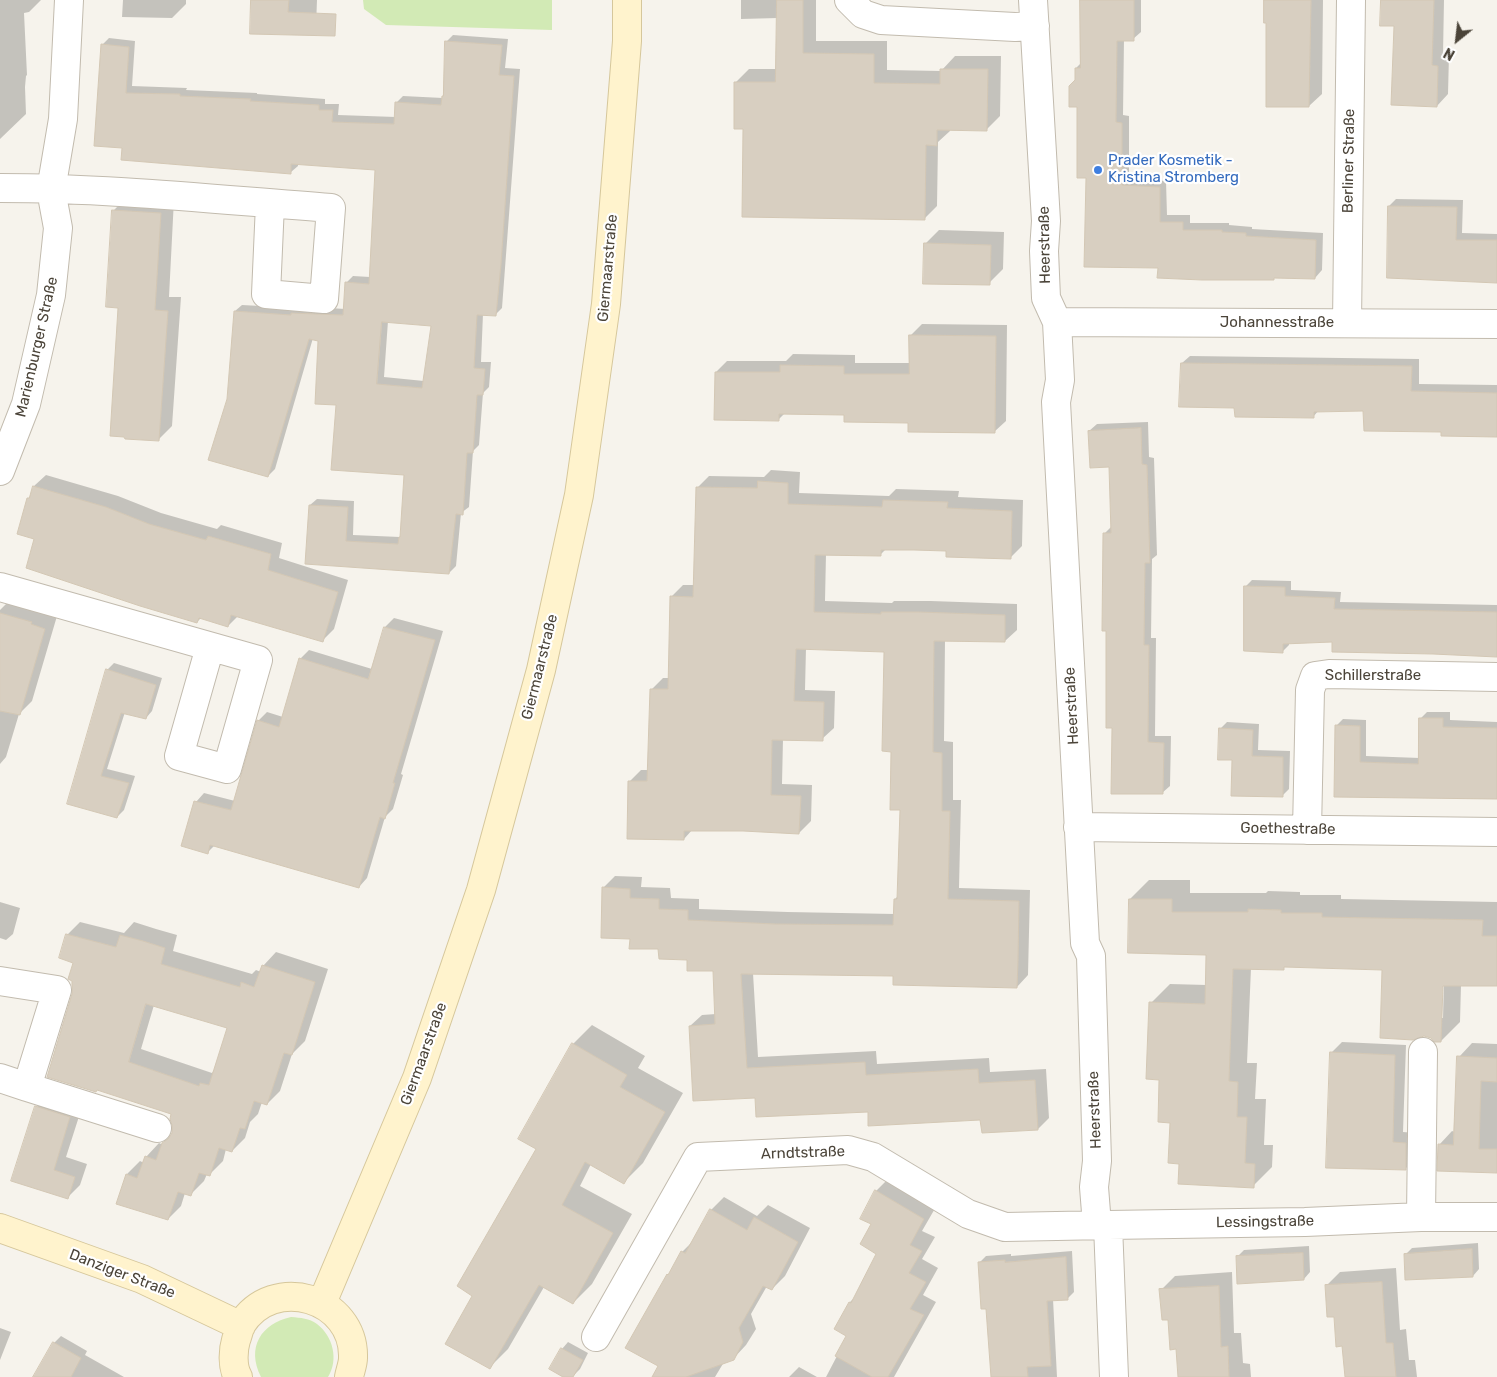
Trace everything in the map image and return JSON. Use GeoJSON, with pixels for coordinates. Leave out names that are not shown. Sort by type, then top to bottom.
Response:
{"type":"FeatureCollection","features":[{"type":"Feature","properties":{"kind":"main road","name":"Giermaarstraße"},"geometry":{"type":"LineString","coordinates":[[322,1303],[417,1078],[480,890],[541,670],[579,495],[606,304],[627,41],[627,0]]}},
{"type":"Feature","properties":{"kind":"main road","name":"Danziger Straße"},"geometry":{"type":"LineString","coordinates":[[0,1228],[142,1278],[241,1326]]}},
{"type":"Feature","properties":{"kind":"main road"},"geometry":{"type":"LineString","coordinates":[[238,1377],[235,1373],[233,1349],[241,1326],[256,1308],[277,1298],[300,1296],[322,1303],[339,1318],[350,1337],[353,1359],[349,1377]]}},
{"type":"Feature","properties":{"kind":"street","name":"Marienburger Straße"},"geometry":{"type":"LineString","coordinates":[[0,471],[26,404],[51,295],[58,228],[51,190],[63,119],[69,0]]}},
{"type":"Feature","properties":{"kind":"street","name":"Heerstraße"},"geometry":{"type":"LineString","coordinates":[[849,0],[863,14],[882,20],[1015,27],[1034,13]]}},
{"type":"Feature","properties":{"kind":"street","name":"Berliner Straße"},"geometry":{"type":"LineString","coordinates":[[1347,323],[1351,0]]}},
{"type":"Feature","properties":{"kind":"street","name":"Heerstraße"},"geometry":{"type":"LineString","coordinates":[[1034,13],[1046,221],[1044,251],[1046,298],[1058,322],[1060,380],[1056,402],[1078,827],[1085,943],[1091,956],[1098,1162],[1094,1187],[1102,1225],[1114,1377]]}},
{"type":"Feature","properties":{"kind":"street"},"geometry":{"type":"LineString","coordinates":[[0,188],[78,189],[270,204]]}},
{"type":"Feature","properties":{"kind":"street","name":"Johannesstraße"},"geometry":{"type":"LineString","coordinates":[[1058,322],[1497,324]]}},
{"type":"Feature","properties":{"kind":"street"},"geometry":{"type":"LineString","coordinates":[[0,587],[210,647]]}},
{"type":"Feature","properties":{"kind":"street","name":"Schillerstraße"},"geometry":{"type":"LineString","coordinates":[[1307,830],[1310,690],[1314,676],[1329,674],[1497,677]]}},
{"type":"Feature","properties":{"kind":"street","name":"Goethestraße"},"geometry":{"type":"LineString","coordinates":[[1078,827],[1497,832]]}},
{"type":"Feature","properties":{"kind":"street"},"geometry":{"type":"LineString","coordinates":[[0,981],[57,990],[27,1087]]}},
{"type":"Feature","properties":{"kind":"street"},"geometry":{"type":"LineString","coordinates":[[1422,1217],[1423,1052]]}},
{"type":"Feature","properties":{"kind":"street"},"geometry":{"type":"LineString","coordinates":[[0,1078],[157,1128]]}},
{"type":"Feature","properties":{"kind":"street","name":"Arndtstraße"},"geometry":{"type":"LineString","coordinates":[[596,1337],[698,1157],[848,1150],[873,1157],[968,1214],[1005,1228],[1102,1225]]}},
{"type":"Feature","properties":{"kind":"street","name":"Lessingstraße"},"geometry":{"type":"LineString","coordinates":[[1102,1225],[1305,1222],[1422,1217],[1497,1217]]}},
{"type":"Feature","properties":{"kind":"green space"},"geometry":{"type":"Polygon","coordinates":[[[363,0],[552,0],[552,30],[386,25],[364,9],[363,0]]]}},
{"type":"Feature","properties":{"kind":"green space"},"geometry":{"type":"Polygon","coordinates":[[[291,1317],[314,1322],[327,1335],[334,1356],[328,1377],[261,1377],[255,1356],[259,1338],[272,1325],[280,1320],[291,1317]]]}},
{"type":"Feature","properties":{"kind":"building"},"geometry":{"type":"Polygon","coordinates":[[[251,0],[289,0],[288,12],[336,14],[335,36],[250,34],[251,0]]]}},
{"type":"Feature","properties":{"kind":"building"},"geometry":{"type":"Polygon","coordinates":[[[777,0],[803,0],[803,53],[874,54],[874,83],[940,84],[940,69],[988,69],[987,131],[937,130],[937,146],[926,145],[925,220],[742,217],[743,129],[734,129],[734,82],[775,82],[777,0]]]}},
{"type":"Feature","properties":{"kind":"building"},"geometry":{"type":"Polygon","coordinates":[[[1080,0],[1134,0],[1134,41],[1117,41],[1116,122],[1122,123],[1122,185],[1160,187],[1160,222],[1183,222],[1183,230],[1222,230],[1222,232],[1246,233],[1246,236],[1316,240],[1315,279],[1202,280],[1157,278],[1158,268],[1084,267],[1086,178],[1077,178],[1077,107],[1069,107],[1069,86],[1075,80],[1075,68],[1080,68],[1080,0]]]}},
{"type":"Feature","properties":{"kind":"building"},"geometry":{"type":"Polygon","coordinates":[[[1264,0],[1311,0],[1309,107],[1266,107],[1266,23],[1264,23],[1264,0]]]}},
{"type":"Feature","properties":{"kind":"building"},"geometry":{"type":"Polygon","coordinates":[[[1381,0],[1434,0],[1432,65],[1438,66],[1437,107],[1391,105],[1394,26],[1380,26],[1381,0]]]}},
{"type":"Feature","properties":{"kind":"building"},"geometry":{"type":"Polygon","coordinates":[[[445,41],[502,45],[499,75],[514,76],[496,316],[477,315],[474,368],[485,369],[483,395],[477,395],[473,453],[467,453],[463,515],[456,514],[449,574],[305,564],[309,505],[348,507],[346,541],[398,544],[404,475],[331,470],[336,405],[315,404],[318,341],[309,339],[268,477],[208,460],[227,399],[234,311],[291,315],[291,313],[343,315],[345,282],[369,284],[375,170],[291,164],[291,174],[121,160],[122,148],[94,146],[101,44],[129,47],[126,93],[180,94],[180,96],[251,99],[250,101],[319,105],[319,110],[333,110],[332,122],[394,124],[395,102],[441,105],[445,41]],[[382,322],[377,384],[422,388],[431,326],[382,322]]]}},
{"type":"Feature","properties":{"kind":"building"},"geometry":{"type":"Polygon","coordinates":[[[1388,206],[1457,207],[1456,240],[1497,240],[1497,283],[1387,278],[1388,206]]]}},
{"type":"Feature","properties":{"kind":"building"},"geometry":{"type":"Polygon","coordinates":[[[112,210],[161,213],[155,310],[168,311],[159,441],[110,436],[118,308],[106,307],[112,210]]]}},
{"type":"Feature","properties":{"kind":"building"},"geometry":{"type":"Polygon","coordinates":[[[924,243],[991,245],[990,285],[923,284],[924,243]]]}},
{"type":"Feature","properties":{"kind":"building"},"geometry":{"type":"Polygon","coordinates":[[[909,335],[996,336],[995,433],[908,432],[908,423],[844,422],[844,415],[779,414],[779,421],[714,420],[715,372],[780,372],[780,365],[844,366],[844,374],[909,374],[909,335]]]}},
{"type":"Feature","properties":{"kind":"building"},"geometry":{"type":"Polygon","coordinates":[[[1181,363],[1412,366],[1411,391],[1497,393],[1497,437],[1441,436],[1441,432],[1364,431],[1363,411],[1314,412],[1314,418],[1235,417],[1234,408],[1179,407],[1181,363]]]}},
{"type":"Feature","properties":{"kind":"building"},"geometry":{"type":"Polygon","coordinates":[[[1141,428],[1142,464],[1147,465],[1150,563],[1145,563],[1144,645],[1149,645],[1148,742],[1164,743],[1163,794],[1111,794],[1112,728],[1106,728],[1106,631],[1102,631],[1103,533],[1111,533],[1109,467],[1090,468],[1088,431],[1141,428]]]}},
{"type":"Feature","properties":{"kind":"building"},"geometry":{"type":"Polygon","coordinates":[[[758,481],[788,483],[788,504],[882,507],[883,500],[948,502],[947,508],[1012,511],[1011,559],[946,557],[946,551],[914,550],[881,550],[881,556],[815,555],[814,612],[881,614],[881,612],[919,612],[1005,615],[1005,642],[934,641],[933,752],[942,753],[942,811],[950,811],[948,899],[1019,901],[1018,961],[1017,988],[893,985],[893,976],[741,974],[747,1068],[865,1062],[866,1075],[978,1069],[979,1083],[1035,1080],[1038,1130],[982,1133],[980,1120],[868,1126],[868,1112],[756,1117],[755,1098],[693,1101],[689,1026],[715,1024],[713,971],[687,971],[687,960],[659,959],[658,949],[629,949],[630,939],[601,938],[602,887],[630,889],[630,898],[659,899],[659,909],[688,910],[688,920],[775,924],[893,925],[894,899],[897,899],[900,810],[890,810],[891,752],[882,751],[884,652],[796,649],[794,701],[824,702],[823,741],[772,740],[771,795],[801,796],[799,834],[743,831],[684,831],[684,840],[627,839],[628,781],[647,781],[650,689],[668,689],[670,596],[693,597],[696,487],[757,488],[758,481]]]}},
{"type":"Feature","properties":{"kind":"building"},"geometry":{"type":"Polygon","coordinates":[[[33,486],[106,507],[149,524],[206,540],[208,536],[271,554],[268,570],[338,592],[323,642],[231,615],[228,627],[199,618],[197,623],[26,568],[34,539],[17,534],[27,498],[29,498],[33,486]]]}},
{"type":"Feature","properties":{"kind":"building"},"geometry":{"type":"Polygon","coordinates":[[[1244,586],[1285,587],[1285,596],[1335,598],[1334,609],[1497,612],[1497,657],[1332,652],[1332,642],[1283,644],[1283,653],[1244,651],[1244,586]]]}},
{"type":"Feature","properties":{"kind":"building"},"geometry":{"type":"Polygon","coordinates":[[[0,613],[32,622],[31,624],[45,629],[20,715],[0,711],[0,613]]]}},
{"type":"Feature","properties":{"kind":"building"},"geometry":{"type":"Polygon","coordinates":[[[384,627],[435,640],[393,783],[395,783],[385,819],[380,817],[359,888],[210,845],[208,854],[181,846],[194,801],[231,810],[257,720],[279,727],[299,658],[368,679],[384,627]]]}},
{"type":"Feature","properties":{"kind":"building"},"geometry":{"type":"Polygon","coordinates":[[[106,669],[156,685],[146,719],[121,713],[101,776],[129,783],[117,818],[67,804],[106,669]]]}},
{"type":"Feature","properties":{"kind":"building"},"geometry":{"type":"Polygon","coordinates":[[[1419,718],[1443,718],[1443,727],[1497,728],[1497,799],[1334,797],[1335,725],[1360,726],[1360,762],[1418,764],[1419,718]]]}},
{"type":"Feature","properties":{"kind":"building"},"geometry":{"type":"Polygon","coordinates":[[[1219,728],[1253,730],[1252,756],[1283,757],[1283,797],[1231,796],[1232,760],[1218,760],[1219,728]]]}},
{"type":"Feature","properties":{"kind":"building"},"geometry":{"type":"Polygon","coordinates":[[[1129,899],[1172,899],[1172,912],[1248,912],[1248,909],[1281,910],[1281,913],[1322,913],[1322,917],[1483,920],[1482,936],[1497,936],[1497,986],[1443,986],[1441,1042],[1434,1042],[1431,1038],[1424,1036],[1413,1040],[1380,1038],[1382,970],[1284,967],[1284,970],[1233,969],[1229,1081],[1238,1082],[1237,1117],[1247,1117],[1245,1163],[1255,1164],[1254,1188],[1178,1184],[1179,1164],[1168,1163],[1170,1123],[1158,1122],[1159,1080],[1146,1079],[1149,1002],[1205,1004],[1206,955],[1128,953],[1129,899]]]}},
{"type":"Feature","properties":{"kind":"building"},"geometry":{"type":"Polygon","coordinates":[[[66,934],[116,947],[120,935],[165,948],[161,964],[240,987],[241,982],[254,987],[262,965],[315,982],[292,1055],[284,1053],[267,1105],[254,1101],[245,1129],[240,1128],[232,1152],[219,1148],[210,1176],[199,1173],[191,1196],[178,1192],[168,1220],[116,1204],[126,1174],[137,1178],[145,1156],[156,1160],[162,1143],[172,1133],[171,1114],[97,1090],[96,1092],[47,1077],[72,994],[72,981],[68,979],[73,963],[59,958],[66,934]],[[146,1004],[129,1062],[199,1086],[200,1083],[209,1085],[227,1028],[146,1004]]]}},
{"type":"Feature","properties":{"kind":"building"},"geometry":{"type":"Polygon","coordinates":[[[572,1043],[627,1075],[620,1087],[665,1112],[624,1184],[585,1162],[562,1205],[613,1233],[573,1304],[539,1285],[490,1369],[445,1344],[472,1296],[457,1286],[536,1149],[518,1139],[572,1043]]]}},
{"type":"Feature","properties":{"kind":"building"},"geometry":{"type":"Polygon","coordinates":[[[1330,1052],[1395,1055],[1393,1142],[1406,1143],[1406,1170],[1326,1168],[1330,1052]]]}},
{"type":"Feature","properties":{"kind":"building"},"geometry":{"type":"Polygon","coordinates":[[[1457,1056],[1497,1058],[1497,1082],[1481,1081],[1479,1149],[1497,1149],[1497,1173],[1437,1171],[1438,1144],[1453,1145],[1457,1056]]]}},
{"type":"Feature","properties":{"kind":"building"},"geometry":{"type":"Polygon","coordinates":[[[35,1106],[70,1117],[54,1170],[75,1177],[68,1199],[11,1181],[35,1106]]]}},
{"type":"Feature","properties":{"kind":"building"},"geometry":{"type":"Polygon","coordinates":[[[875,1190],[924,1219],[910,1245],[922,1251],[909,1273],[926,1282],[910,1309],[924,1315],[888,1377],[872,1377],[835,1356],[846,1336],[834,1329],[849,1302],[851,1303],[876,1254],[860,1244],[871,1224],[860,1219],[875,1190]]]}},
{"type":"Feature","properties":{"kind":"building"},"geometry":{"type":"Polygon","coordinates":[[[710,1209],[747,1230],[754,1217],[798,1242],[772,1290],[763,1286],[739,1328],[743,1342],[734,1360],[686,1377],[652,1377],[658,1366],[625,1348],[681,1251],[685,1253],[710,1209]]]}},
{"type":"Feature","properties":{"kind":"building"},"geometry":{"type":"Polygon","coordinates":[[[1472,1249],[1473,1277],[1405,1280],[1404,1254],[1472,1249]]]}},
{"type":"Feature","properties":{"kind":"building"},"geometry":{"type":"Polygon","coordinates":[[[1303,1253],[1304,1280],[1237,1284],[1236,1256],[1303,1253]]]}},
{"type":"Feature","properties":{"kind":"building"},"geometry":{"type":"Polygon","coordinates":[[[1066,1257],[1068,1300],[1047,1301],[1051,1366],[1027,1367],[1028,1377],[991,1377],[986,1309],[981,1309],[978,1262],[1005,1260],[1005,1262],[1066,1257]]]}},
{"type":"Feature","properties":{"kind":"building"},"geometry":{"type":"Polygon","coordinates":[[[1382,1282],[1386,1343],[1393,1343],[1396,1377],[1345,1377],[1342,1346],[1336,1347],[1334,1317],[1327,1317],[1325,1285],[1382,1282]]]}},
{"type":"Feature","properties":{"kind":"building"},"geometry":{"type":"Polygon","coordinates":[[[1219,1286],[1221,1347],[1228,1346],[1229,1377],[1178,1377],[1176,1349],[1170,1350],[1168,1320],[1162,1320],[1159,1289],[1219,1286]]]}},
{"type":"Feature","properties":{"kind":"building"},"geometry":{"type":"Polygon","coordinates":[[[53,1342],[81,1358],[71,1377],[33,1377],[53,1342]]]}},
{"type":"Feature","properties":{"kind":"building"},"geometry":{"type":"Polygon","coordinates":[[[561,1348],[583,1360],[573,1377],[563,1377],[549,1369],[561,1348]]]}},
{"type":"Feature","properties":{"kind":"place","name":"Prader Kosmetik - Kristina Stromberg"},"geometry":{"type":"Point","coordinates":[1098,170]}}]}
